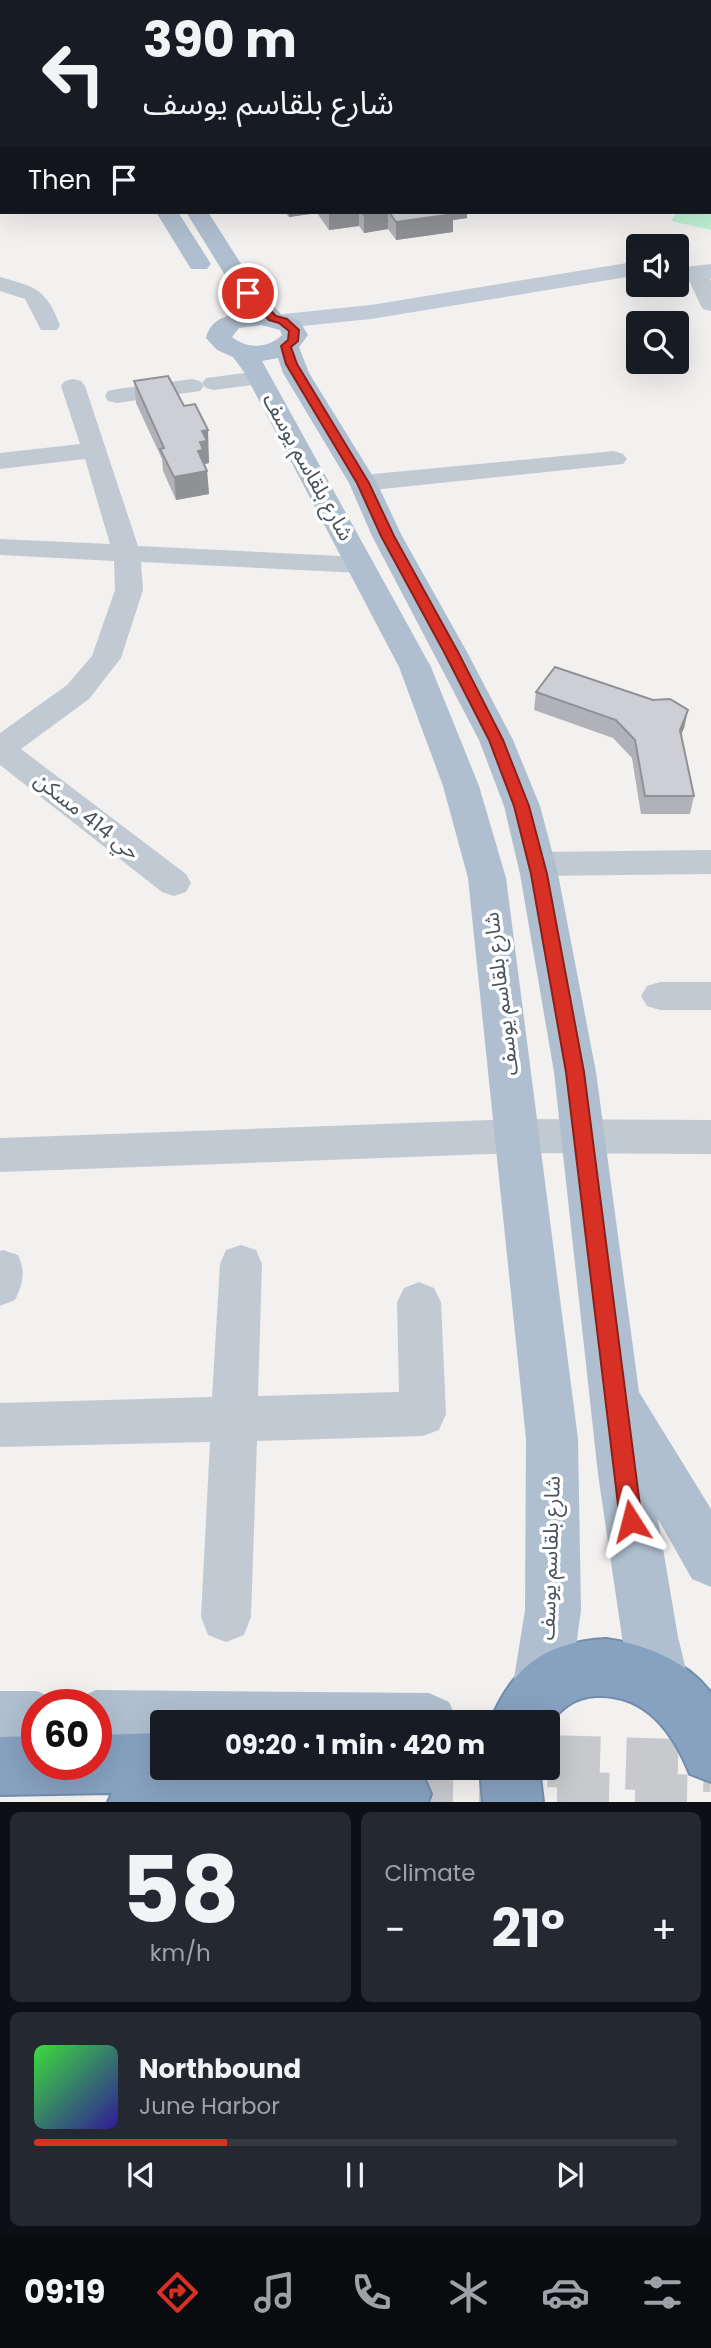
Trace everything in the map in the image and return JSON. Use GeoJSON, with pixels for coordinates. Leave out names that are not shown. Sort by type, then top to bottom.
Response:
{"type":"FeatureCollection","features":[{"type":"Feature","properties":{"kind":"highway"},"geometry":{"type":"LineString","coordinates":[[530,1706],[559,1676],[588,1667],[620,1668],[651,1678],[683,1696],[701,1727],[711,1753]]}},
{"type":"Feature","properties":{"kind":"highway"},"geometry":{"type":"LineString","coordinates":[[112,1764],[150,1762]]}},
{"type":"Feature","properties":{"kind":"highway"},"geometry":{"type":"LineString","coordinates":[[0,1766],[21,1766]]}},
{"type":"Feature","properties":{"kind":"highway"},"geometry":{"type":"LineString","coordinates":[[511,1780],[513,1802]]}},
{"type":"Feature","properties":{"kind":"highway"},"geometry":{"type":"LineString","coordinates":[[138,1802],[401,1794]]}},
{"type":"Feature","properties":{"kind":"main road","name":"شارع بلقاسم يوسف"},"geometry":{"type":"LineString","coordinates":[[168,214],[233,328],[415,667],[461,786],[487,878],[552,1439],[553,1610],[530,1706]]}},
{"type":"Feature","properties":{"kind":"main road","name":"شارع بلقاسم يوسف"},"geometry":{"type":"LineString","coordinates":[[198,214],[248,293],[284,332],[296,373],[363,483],[387,536],[496,740],[522,806],[536,864],[575,1072],[581,1136],[642,1593],[683,1696]]}},
{"type":"Feature","properties":{"kind":"main road"},"geometry":{"type":"LineString","coordinates":[[626,270],[371,312],[284,332],[265,352],[233,328],[251,317],[284,332],[339,329],[626,284]]}},
{"type":"Feature","properties":{"kind":"main road"},"geometry":{"type":"LineString","coordinates":[[614,1392],[711,1560]]}},
{"type":"Feature","properties":{"kind":"main road"},"geometry":{"type":"LineString","coordinates":[[112,1719],[150,1719]]}},
{"type":"Feature","properties":{"kind":"main road"},"geometry":{"type":"LineString","coordinates":[[0,1720],[21,1720]]}},
{"type":"Feature","properties":{"kind":"street"},"geometry":{"type":"LineString","coordinates":[[695,268],[711,304]]}},
{"type":"Feature","properties":{"kind":"street"},"geometry":{"type":"LineString","coordinates":[[0,284],[33,293],[39,299],[49,325]]}},
{"type":"Feature","properties":{"kind":"street","name":"حي 414 مسكن"},"geometry":{"type":"LineString","coordinates":[[174,883],[0,749],[78,692],[106,658],[130,584],[128,554],[76,394],[111,397],[203,384],[233,328]]}},
{"type":"Feature","properties":{"kind":"street"},"geometry":{"type":"LineString","coordinates":[[0,461],[95,450]]}},
{"type":"Feature","properties":{"kind":"street"},"geometry":{"type":"LineString","coordinates":[[363,483],[614,459]]}},
{"type":"Feature","properties":{"kind":"street"},"geometry":{"type":"LineString","coordinates":[[0,547],[361,565]]}},
{"type":"Feature","properties":{"kind":"street"},"geometry":{"type":"LineString","coordinates":[[536,864],[711,862]]}},
{"type":"Feature","properties":{"kind":"street"},"geometry":{"type":"LineString","coordinates":[[660,996],[711,996]]}},
{"type":"Feature","properties":{"kind":"street"},"geometry":{"type":"LineString","coordinates":[[0,1155],[519,1136],[711,1137]]}},
{"type":"Feature","properties":{"kind":"street"},"geometry":{"type":"LineString","coordinates":[[226,1617],[241,1264]]}},
{"type":"Feature","properties":{"kind":"street"},"geometry":{"type":"LineString","coordinates":[[0,1425],[423,1414],[419,1302]]}},
{"type":"Feature","properties":{"kind":"green space"},"geometry":{"type":"Polygon","coordinates":[[[676,214],[711,214],[711,230],[671,221],[676,214]]]}},
{"type":"Feature","properties":{"kind":"building"},"geometry":{"type":"Polygon","coordinates":[[[390,214],[454,214],[396,222],[390,214]]]}},
{"type":"Feature","properties":{"kind":"building"},"geometry":{"type":"Polygon","coordinates":[[[168,376],[184,406],[195,404],[208,430],[202,431],[207,441],[200,442],[203,450],[198,451],[207,471],[174,477],[160,449],[164,448],[134,381],[168,376]]]}},
{"type":"Feature","properties":{"kind":"building"},"geometry":{"type":"Polygon","coordinates":[[[555,667],[653,700],[670,699],[688,710],[680,730],[694,796],[645,796],[635,740],[616,720],[536,692],[555,667]]]}},
{"type":"Feature","properties":{"kind":"tunnel"},"geometry":{"type":"LineString","coordinates":[[560,1761],[711,1766]]}},
{"type":"Feature","properties":{"kind":"tunnel"},"geometry":{"type":"LineString","coordinates":[[401,1794],[711,1801]]}},
{"type":"Feature","properties":{"kind":"route"},"geometry":{"type":"LineString","coordinates":[[248,293],[272,318],[283,321],[294,330],[293,341],[286,346],[296,373],[363,483],[387,536],[496,740],[522,806],[539,874],[575,1072],[631,1521]]}}]}
